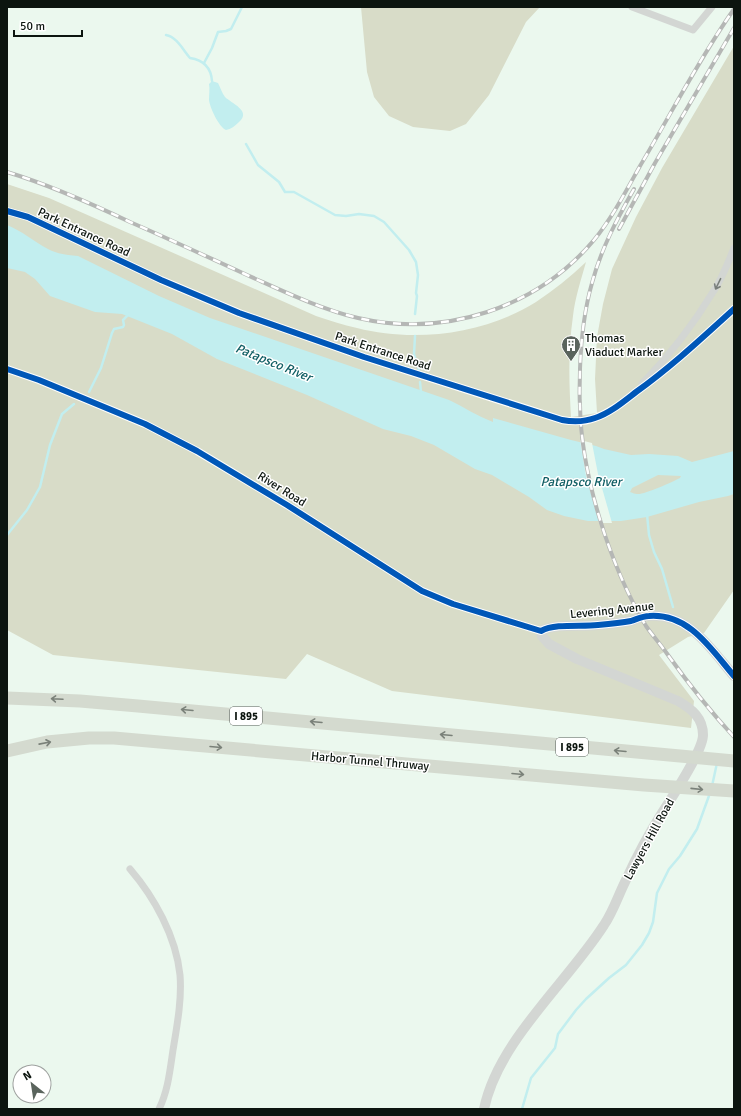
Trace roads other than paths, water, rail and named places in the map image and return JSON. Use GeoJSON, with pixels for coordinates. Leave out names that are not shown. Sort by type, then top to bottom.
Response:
{"type":"FeatureCollection","features":[{"type":"Feature","properties":{"kind":"highway","name":"I 895"},"geometry":{"type":"LineString","coordinates":[[7,698],[73,700],[734,761]]}},
{"type":"Feature","properties":{"kind":"highway","name":"Harbor Tunnel Thruway"},"geometry":{"type":"LineString","coordinates":[[7,752],[47,742],[89,738],[114,738],[644,785],[734,791]]}},
{"type":"Feature","properties":{"kind":"street"},"geometry":{"type":"LineString","coordinates":[[632,7],[693,30],[712,7]]}},
{"type":"Feature","properties":{"kind":"street","name":"Park Entrance Road"},"geometry":{"type":"LineString","coordinates":[[7,210],[28,217],[161,280],[239,313],[364,357],[562,420],[573,422],[584,421],[605,414],[626,400],[686,354],[734,309]]}},
{"type":"Feature","properties":{"kind":"street","name":"Park Entrance Road"},"geometry":{"type":"LineString","coordinates":[[626,400],[653,373],[678,344],[714,292],[734,248]]}},
{"type":"Feature","properties":{"kind":"street","name":"River Road"},"geometry":{"type":"LineString","coordinates":[[7,369],[39,380],[145,424],[197,452],[287,505],[422,591],[453,604],[541,631]]}},
{"type":"Feature","properties":{"kind":"street","name":"Levering Avenue"},"geometry":{"type":"LineString","coordinates":[[541,631],[546,628],[554,627],[618,623],[647,616],[674,618],[697,634],[711,648],[734,676]]}},
{"type":"Feature","properties":{"kind":"street","name":"Lawyers Hill Road"},"geometry":{"type":"LineString","coordinates":[[484,1109],[498,1069],[509,1051],[523,1030],[605,924],[637,857],[690,766],[701,745],[703,736],[702,726],[698,716],[690,708],[678,701],[577,659],[549,644],[542,636],[541,631]]}},
{"type":"Feature","properties":{"kind":"street"},"geometry":{"type":"LineString","coordinates":[[130,869],[143,884],[168,930],[180,975],[179,1005],[176,1029],[168,1080],[159,1109]]}},
{"type":"Feature","properties":{"kind":"water"},"geometry":{"type":"Polygon","coordinates":[[[212,81],[218,83],[225,97],[239,108],[243,114],[239,122],[228,130],[223,128],[218,121],[209,100],[209,84],[212,81]]]}},
{"type":"Feature","properties":{"kind":"water","name":"Patapsco River"},"geometry":{"type":"Polygon","coordinates":[[[7,225],[18,230],[51,251],[78,256],[159,296],[210,318],[449,400],[493,422],[493,418],[631,455],[649,454],[678,456],[692,462],[734,451],[734,494],[699,502],[647,517],[621,521],[588,521],[564,516],[547,510],[529,497],[492,475],[475,469],[434,445],[411,436],[383,429],[307,395],[217,359],[172,334],[122,314],[95,312],[50,296],[35,279],[25,272],[7,268],[7,225]],[[658,475],[632,488],[630,492],[641,494],[658,488],[680,478],[681,476],[658,475]]]}},
{"type":"Feature","properties":{"kind":"waterway"},"geometry":{"type":"LineString","coordinates":[[204,63],[218,32],[231,29],[242,7]]}},
{"type":"Feature","properties":{"kind":"waterway"},"geometry":{"type":"LineString","coordinates":[[166,35],[177,41],[190,58],[199,60],[206,65],[210,72],[212,81]]}},
{"type":"Feature","properties":{"kind":"waterway"},"geometry":{"type":"LineString","coordinates":[[246,144],[258,165],[279,182],[285,192],[294,192],[335,215],[346,216],[359,214],[374,216],[384,222],[409,250],[416,262],[418,275],[415,314]]}},
{"type":"Feature","properties":{"kind":"waterway"},"geometry":{"type":"LineString","coordinates":[[89,392],[101,368],[114,329],[123,327],[123,320],[129,314]]}},
{"type":"Feature","properties":{"kind":"waterway"},"geometry":{"type":"LineString","coordinates":[[415,336],[414,354],[419,370]]}},
{"type":"Feature","properties":{"kind":"waterway"},"geometry":{"type":"LineString","coordinates":[[420,382],[421,392]]}},
{"type":"Feature","properties":{"kind":"waterway"},"geometry":{"type":"LineString","coordinates":[[7,535],[27,510],[40,487],[50,445],[62,414],[74,404]]}},
{"type":"Feature","properties":{"kind":"waterway"},"geometry":{"type":"LineString","coordinates":[[647,514],[649,535],[654,552],[662,569],[673,607]]}},
{"type":"Feature","properties":{"kind":"waterway"},"geometry":{"type":"LineString","coordinates":[[712,786],[717,763]]}},
{"type":"Feature","properties":{"kind":"waterway"},"geometry":{"type":"LineString","coordinates":[[522,1109],[531,1078],[555,1048],[558,1034],[586,999],[626,965],[642,945],[653,922],[657,893],[669,869],[680,856],[697,829],[710,793]]}},
{"type":"Feature","properties":{"kind":"railway"},"geometry":{"type":"LineString","coordinates":[[7,172],[70,195],[274,287],[330,310],[358,318],[391,323],[424,324],[456,320],[487,312],[517,300],[545,284],[571,264],[594,240],[607,223],[697,67],[734,9]]}},
{"type":"Feature","properties":{"kind":"railway"},"geometry":{"type":"LineString","coordinates":[[619,229],[655,163],[734,28]]}},
{"type":"Feature","properties":{"kind":"railway"},"geometry":{"type":"LineString","coordinates":[[634,189],[600,258],[589,294],[583,326],[580,396],[582,432],[586,461],[600,519],[621,576],[633,602],[646,626],[700,697],[734,737]]}},
{"type":"Feature","properties":{"kind":"place","name":"Thomas Viaduct Marker"},"geometry":{"type":"Point","coordinates":[571,362]}}]}
